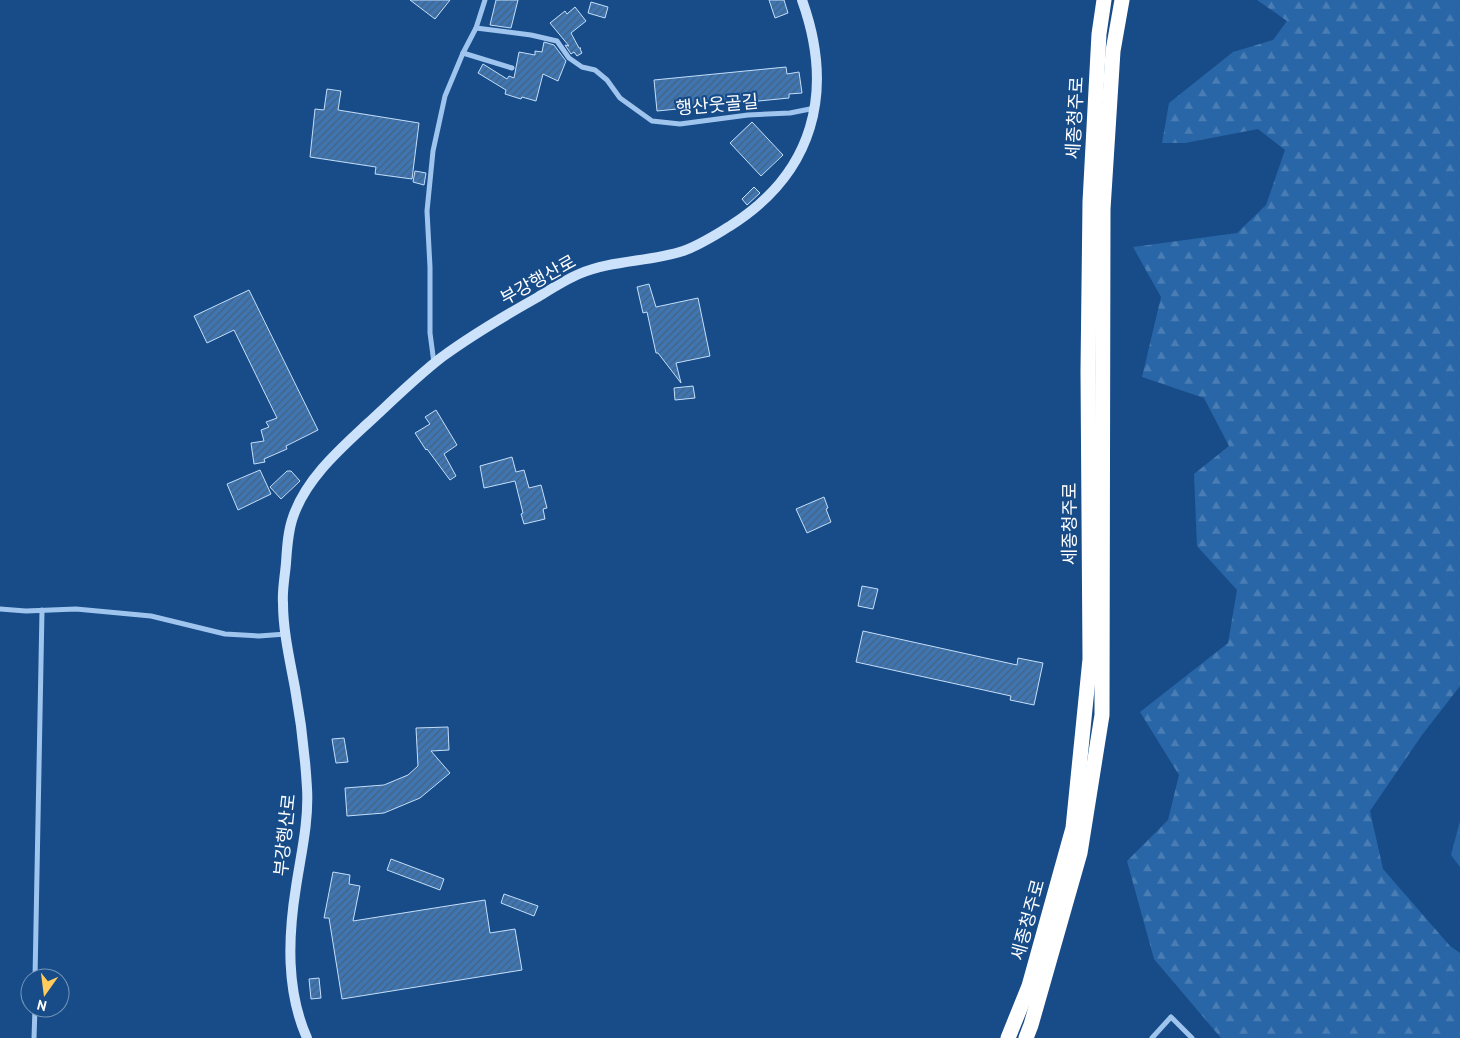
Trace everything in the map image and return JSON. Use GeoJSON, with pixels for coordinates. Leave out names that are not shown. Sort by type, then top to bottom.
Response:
{"type":"FeatureCollection","features":[{"type":"Feature","properties":{"kind":"highway","name":"세종청주로"},"geometry":{"type":"LineString","coordinates":[[1008,1038],[1029,986],[1073,828],[1090,659],[1088,361],[1090,202],[1099,34],[1104,0]]}},
{"type":"Feature","properties":{"kind":"highway","name":"세종청주로"},"geometry":{"type":"LineString","coordinates":[[1026,1038],[1080,853],[1102,715],[1103,209],[1113,51],[1122,0]]}},
{"type":"Feature","properties":{"kind":"street"},"geometry":{"type":"LineString","coordinates":[[434,364],[430,333],[430,267],[427,211],[432,151],[445,96],[476,28],[485,0]]}},
{"type":"Feature","properties":{"kind":"street","name":"부강행산로"},"geometry":{"type":"LineString","coordinates":[[306,1038],[294,999],[290,931],[308,807],[300,717],[286,634],[283,603],[288,537],[293,516],[316,478],[338,451],[434,364],[511,312],[576,275],[599,267],[666,256],[687,250],[708,240],[738,221],[764,201],[789,172],[802,152],[811,128],[815,108],[817,82],[815,50],[809,20],[802,0]]}},
{"type":"Feature","properties":{"kind":"street","name":"행산웃골길"},"geometry":{"type":"LineString","coordinates":[[476,28],[531,34],[557,41],[569,58],[582,66],[595,70],[607,80],[620,98],[652,121],[680,124],[748,115],[790,113],[815,108]]}},
{"type":"Feature","properties":{"kind":"street"},"geometry":{"type":"LineString","coordinates":[[463,53],[512,68]]}},
{"type":"Feature","properties":{"kind":"street"},"geometry":{"type":"LineString","coordinates":[[0,609],[76,609],[151,616],[225,634],[259,636],[286,634]]}},
{"type":"Feature","properties":{"kind":"street"},"geometry":{"type":"LineString","coordinates":[[35,968],[42,610]]}},
{"type":"Feature","properties":{"kind":"street"},"geometry":{"type":"LineString","coordinates":[[1152,1038],[1170,1017],[1192,1038]]}},
{"type":"Feature","properties":{"kind":"street"},"geometry":{"type":"LineString","coordinates":[[34,1038],[35,1018]]}},
{"type":"Feature","properties":{"kind":"green space"},"geometry":{"type":"Polygon","coordinates":[[[1257,0],[1460,0],[1460,686],[1422,735],[1370,811],[1383,869],[1450,946],[1460,953],[1460,1038],[1221,1038],[1154,959],[1127,861],[1168,820],[1179,775],[1140,712],[1228,643],[1237,590],[1197,546],[1194,474],[1229,446],[1204,398],[1142,377],[1161,297],[1133,247],[1237,233],[1266,205],[1285,150],[1258,129],[1185,143],[1162,143],[1169,103],[1233,52],[1273,40],[1287,21],[1257,0]]]}},
{"type":"Feature","properties":{"kind":"green space"},"geometry":{"type":"Polygon","coordinates":[[[1460,821],[1460,867],[1451,855],[1460,821]]]}},
{"type":"Feature","properties":{"kind":"building"},"geometry":{"type":"Polygon","coordinates":[[[410,0],[450,0],[435,19],[410,0]]]}},
{"type":"Feature","properties":{"kind":"building"},"geometry":{"type":"Polygon","coordinates":[[[496,0],[518,0],[511,28],[490,25],[496,0]]]}},
{"type":"Feature","properties":{"kind":"building"},"geometry":{"type":"Polygon","coordinates":[[[769,0],[784,0],[788,13],[775,18],[769,0]]]}},
{"type":"Feature","properties":{"kind":"building"},"geometry":{"type":"Polygon","coordinates":[[[591,2],[608,7],[605,18],[588,13],[591,2]]]}},
{"type":"Feature","properties":{"kind":"building"},"geometry":{"type":"Polygon","coordinates":[[[575,7],[586,21],[571,33],[579,48],[581,48],[582,53],[577,56],[574,52],[571,54],[565,45],[569,46],[550,23],[565,11],[567,14],[575,7]]]}},
{"type":"Feature","properties":{"kind":"building"},"geometry":{"type":"Polygon","coordinates":[[[544,42],[554,45],[566,61],[558,81],[543,74],[536,101],[505,94],[506,90],[478,73],[483,64],[507,79],[509,76],[514,78],[519,52],[535,55],[535,51],[542,52],[544,42]]]}},
{"type":"Feature","properties":{"kind":"building"},"geometry":{"type":"Polygon","coordinates":[[[786,67],[787,74],[799,72],[802,93],[789,94],[789,98],[657,111],[654,80],[786,67]]]}},
{"type":"Feature","properties":{"kind":"building"},"geometry":{"type":"Polygon","coordinates":[[[327,89],[341,91],[338,110],[419,123],[412,179],[375,174],[376,167],[310,157],[315,109],[324,110],[327,89]]]}},
{"type":"Feature","properties":{"kind":"building"},"geometry":{"type":"Polygon","coordinates":[[[752,122],[783,155],[761,176],[730,143],[752,122]]]}},
{"type":"Feature","properties":{"kind":"building"},"geometry":{"type":"Polygon","coordinates":[[[415,171],[426,173],[424,185],[413,182],[415,171]]]}},
{"type":"Feature","properties":{"kind":"building"},"geometry":{"type":"Polygon","coordinates":[[[754,187],[760,193],[747,205],[742,199],[754,187]]]}},
{"type":"Feature","properties":{"kind":"building"},"geometry":{"type":"Polygon","coordinates":[[[649,284],[656,307],[698,298],[710,356],[676,363],[681,383],[658,353],[656,353],[647,312],[643,313],[637,287],[649,284]]]}},
{"type":"Feature","properties":{"kind":"building"},"geometry":{"type":"Polygon","coordinates":[[[249,290],[318,430],[286,446],[287,449],[264,459],[265,462],[254,464],[251,443],[264,441],[261,430],[269,427],[266,422],[277,418],[234,330],[207,343],[194,316],[249,290]]]}},
{"type":"Feature","properties":{"kind":"building"},"geometry":{"type":"Polygon","coordinates":[[[693,386],[695,398],[675,400],[674,388],[693,386]]]}},
{"type":"Feature","properties":{"kind":"building"},"geometry":{"type":"Polygon","coordinates":[[[436,410],[457,445],[444,454],[456,476],[450,480],[415,433],[430,424],[425,417],[436,410]]]}},
{"type":"Feature","properties":{"kind":"building"},"geometry":{"type":"Polygon","coordinates":[[[512,457],[516,472],[524,470],[529,488],[541,485],[547,508],[543,509],[545,519],[524,524],[515,481],[484,488],[480,466],[512,457]]]}},
{"type":"Feature","properties":{"kind":"building"},"geometry":{"type":"Polygon","coordinates":[[[260,470],[271,494],[238,510],[227,484],[260,470]]]}},
{"type":"Feature","properties":{"kind":"building"},"geometry":{"type":"Polygon","coordinates":[[[287,471],[291,471],[300,481],[281,499],[270,487],[287,471]]]}},
{"type":"Feature","properties":{"kind":"building"},"geometry":{"type":"Polygon","coordinates":[[[824,497],[831,522],[807,533],[796,509],[824,497]]]}},
{"type":"Feature","properties":{"kind":"building"},"geometry":{"type":"Polygon","coordinates":[[[862,586],[878,589],[873,609],[858,606],[862,586]]]}},
{"type":"Feature","properties":{"kind":"building"},"geometry":{"type":"Polygon","coordinates":[[[863,631],[1017,665],[1018,658],[1043,663],[1034,705],[1010,700],[1011,696],[856,662],[863,631]]]}},
{"type":"Feature","properties":{"kind":"building"},"geometry":{"type":"Polygon","coordinates":[[[448,727],[449,750],[431,751],[450,773],[420,798],[384,813],[347,816],[345,788],[384,785],[408,775],[418,766],[416,728],[448,727]]]}},
{"type":"Feature","properties":{"kind":"building"},"geometry":{"type":"Polygon","coordinates":[[[344,738],[348,762],[336,763],[332,739],[344,738]]]}},
{"type":"Feature","properties":{"kind":"building"},"geometry":{"type":"Polygon","coordinates":[[[391,859],[444,879],[440,890],[387,870],[391,859]]]}},
{"type":"Feature","properties":{"kind":"building"},"geometry":{"type":"Polygon","coordinates":[[[333,872],[350,875],[349,884],[360,886],[353,921],[485,900],[490,933],[515,929],[522,970],[342,999],[329,918],[324,918],[333,872]]]}},
{"type":"Feature","properties":{"kind":"building"},"geometry":{"type":"Polygon","coordinates":[[[504,894],[538,906],[534,916],[501,903],[504,894]]]}},
{"type":"Feature","properties":{"kind":"building"},"geometry":{"type":"Polygon","coordinates":[[[319,978],[321,998],[311,999],[309,979],[319,978]]]}}]}
